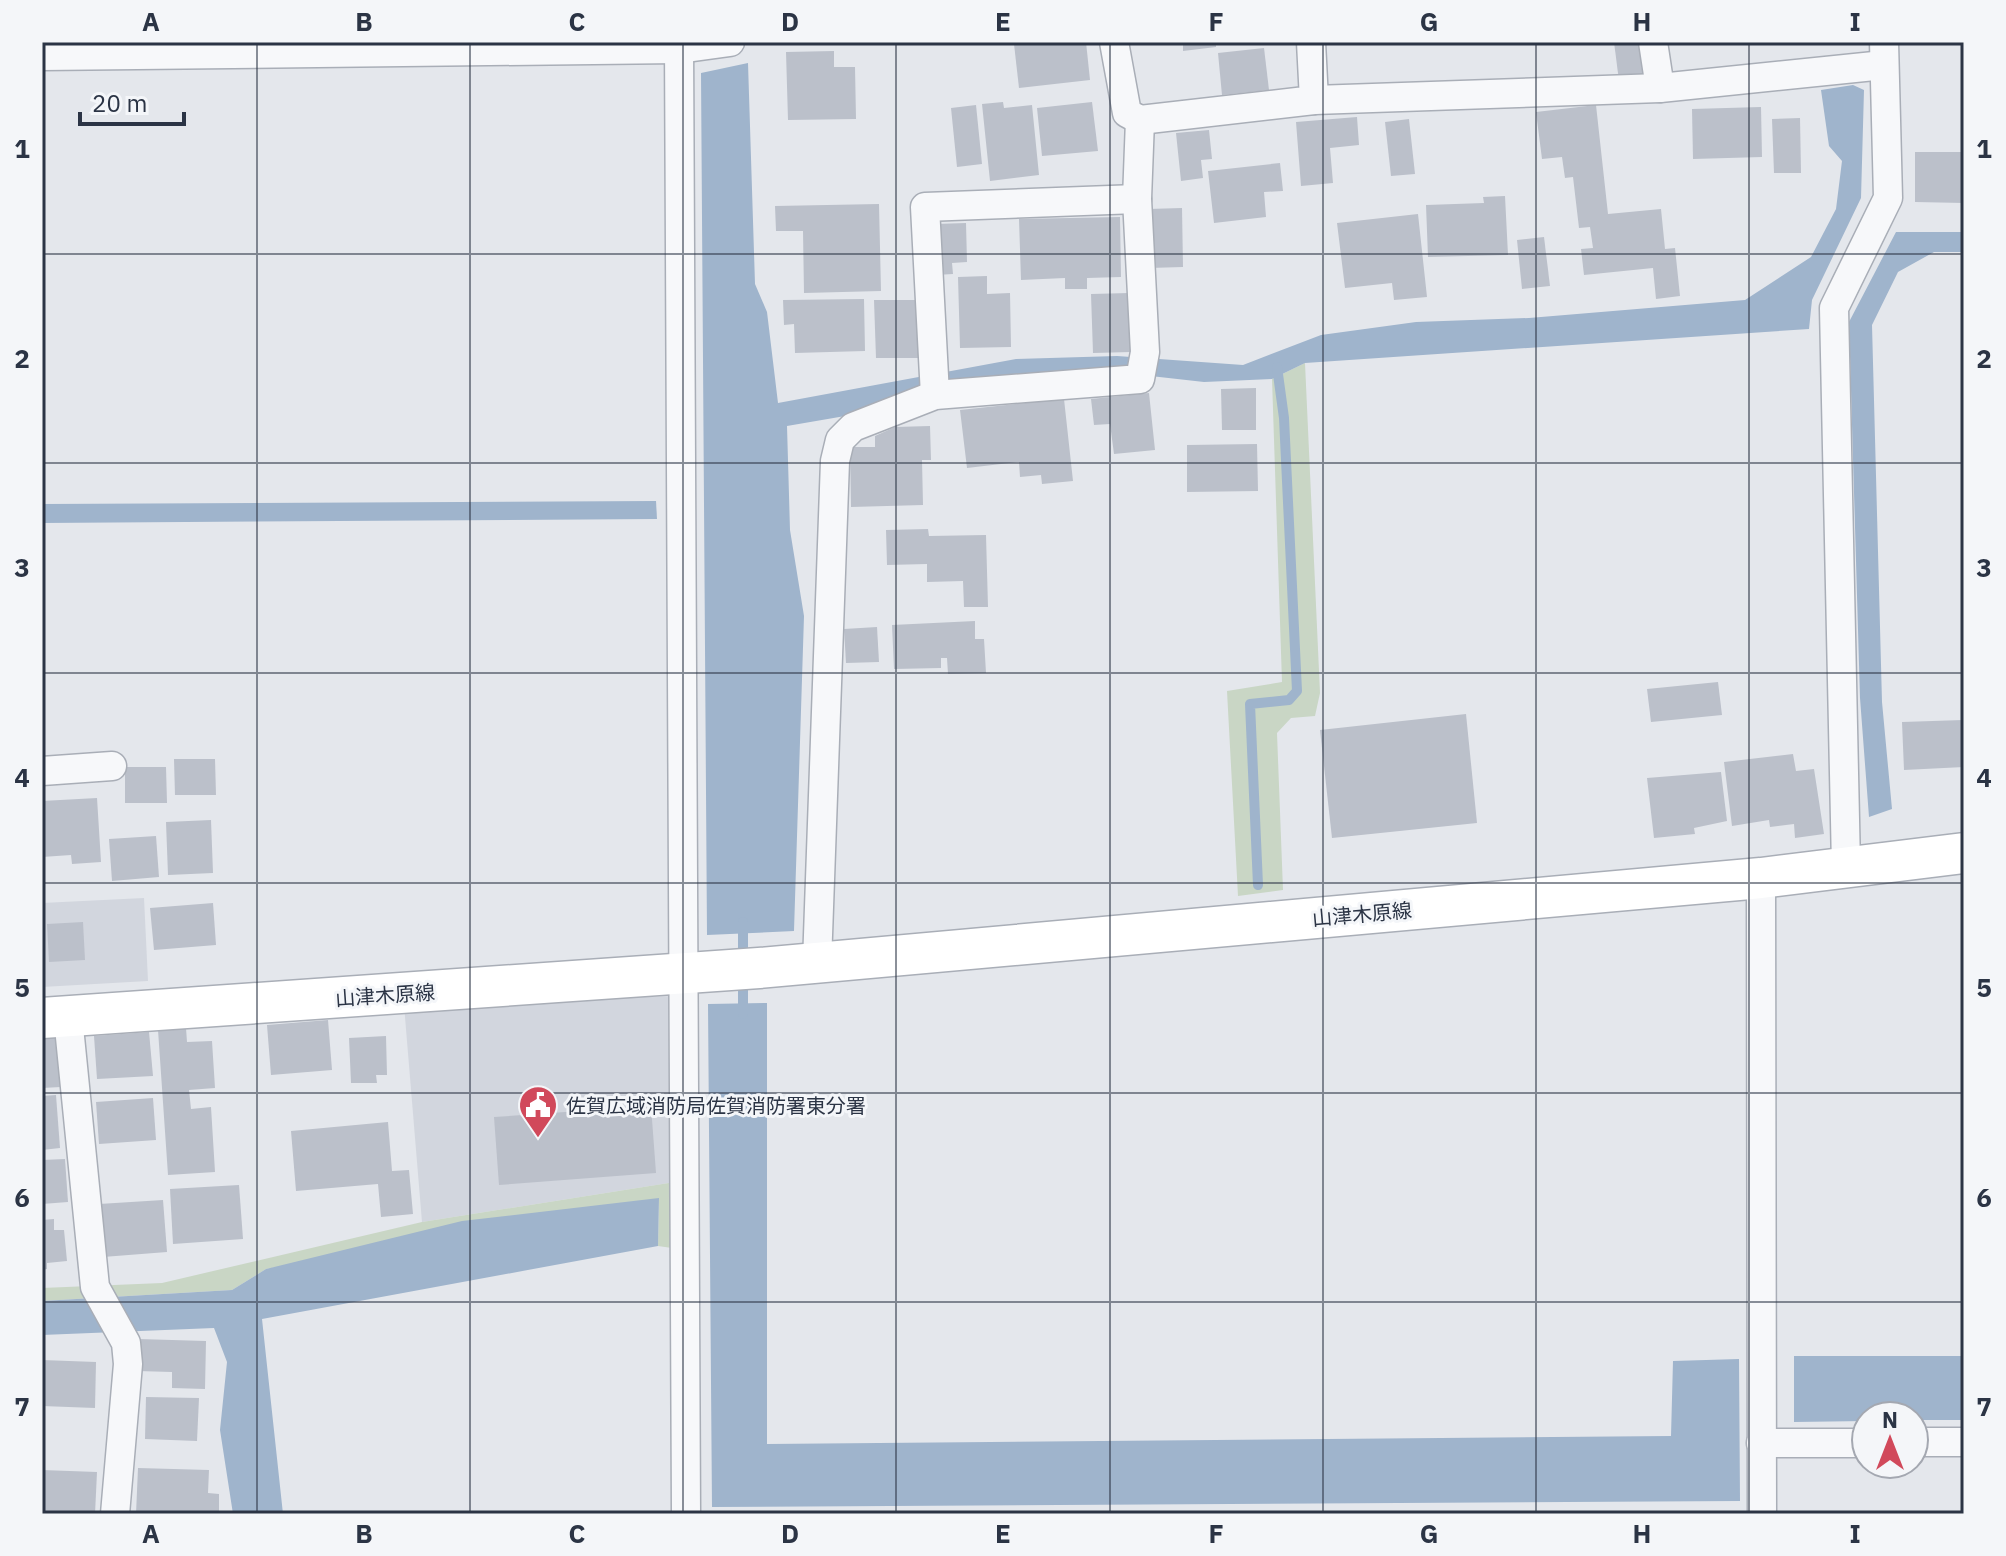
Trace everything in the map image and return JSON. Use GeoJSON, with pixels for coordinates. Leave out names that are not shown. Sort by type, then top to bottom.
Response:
{"type":"FeatureCollection","features":[{"type":"Feature","properties":{"kind":"street"},"geometry":{"type":"LineString","coordinates":[[42,56],[679,46],[730,42]]}},
{"type":"Feature","properties":{"kind":"street"},"geometry":{"type":"LineString","coordinates":[[1114,42],[1127,113],[1140,120],[1314,100],[1660,88],[1884,54],[1888,198],[1834,308],[1846,866]]}},
{"type":"Feature","properties":{"kind":"street"},"geometry":{"type":"LineString","coordinates":[[1311,42],[1314,100]]}},
{"type":"Feature","properties":{"kind":"street"},"geometry":{"type":"LineString","coordinates":[[1653,42],[1660,88]]}},
{"type":"Feature","properties":{"kind":"street"},"geometry":{"type":"LineString","coordinates":[[679,46],[686,1514]]}},
{"type":"Feature","properties":{"kind":"street"},"geometry":{"type":"LineString","coordinates":[[817,963],[840,440],[853,427],[935,395],[1142,365],[1137,199],[1140,120]]}},
{"type":"Feature","properties":{"kind":"street"},"geometry":{"type":"LineString","coordinates":[[935,395],[925,207],[1137,199]]}},
{"type":"Feature","properties":{"kind":"street"},"geometry":{"type":"LineString","coordinates":[[42,771],[112,766]]}},
{"type":"Feature","properties":{"kind":"street","name":"山津木原線"},"geometry":{"type":"LineString","coordinates":[[55,1018],[817,963],[1761,878],[1964,853]]}},
{"type":"Feature","properties":{"kind":"street"},"geometry":{"type":"LineString","coordinates":[[1761,878],[1762,1514]]}},
{"type":"Feature","properties":{"kind":"street"},"geometry":{"type":"LineString","coordinates":[[55,1018],[95,1287],[126,1343],[128,1364],[115,1514]]}},
{"type":"Feature","properties":{"kind":"street"},"geometry":{"type":"LineString","coordinates":[[1930,1442],[1964,1442]]}},
{"type":"Feature","properties":{"kind":"street"},"geometry":{"type":"LineString","coordinates":[[1761,1443],[1850,1443]]}},
{"type":"Feature","properties":{"kind":"shaded area"},"geometry":{"type":"Polygon","coordinates":[[[144,898],[148,981],[42,987],[42,903],[144,898]]]}},
{"type":"Feature","properties":{"kind":"shaded area"},"geometry":{"type":"Polygon","coordinates":[[[675,996],[675,1182],[422,1222],[404,1005],[675,996]]]}},
{"type":"Feature","properties":{"kind":"green space"},"geometry":{"type":"Polygon","coordinates":[[[1305,363],[1320,693],[1315,716],[1291,718],[1277,733],[1283,890],[1238,896],[1227,691],[1282,682],[1272,379],[1305,363]]]}},
{"type":"Feature","properties":{"kind":"green space"},"geometry":{"type":"Polygon","coordinates":[[[675,1182],[672,1248],[658,1246],[659,1199],[266,1269],[232,1290],[42,1301],[42,1288],[162,1283],[422,1222],[675,1182]]]}},
{"type":"Feature","properties":{"kind":"water"},"geometry":{"type":"Polygon","coordinates":[[[748,63],[755,284],[767,312],[778,403],[1016,359],[1117,356],[1243,365],[1321,335],[1416,322],[1529,318],[1745,300],[1811,257],[1836,209],[1842,161],[1829,146],[1821,90],[1853,85],[1864,90],[1861,198],[1812,300],[1809,329],[1305,363],[1272,379],[1204,382],[1106,371],[787,426],[790,530],[804,616],[794,931],[707,935],[701,73],[748,63]]]}},
{"type":"Feature","properties":{"kind":"water"},"geometry":{"type":"Polygon","coordinates":[[[1896,232],[1964,232],[1964,252],[1934,252],[1898,272],[1872,325],[1882,702],[1892,809],[1869,817],[1860,698],[1849,322],[1896,232]]]}},
{"type":"Feature","properties":{"kind":"water"},"geometry":{"type":"Polygon","coordinates":[[[656,501],[657,519],[42,523],[42,504],[656,501]]]}},
{"type":"Feature","properties":{"kind":"water"},"geometry":{"type":"Polygon","coordinates":[[[767,1003],[767,1444],[1671,1436],[1673,1361],[1739,1359],[1740,1501],[712,1507],[708,1004],[767,1003]]]}},
{"type":"Feature","properties":{"kind":"water"},"geometry":{"type":"Polygon","coordinates":[[[659,1198],[658,1246],[262,1319],[283,1514],[233,1514],[220,1430],[227,1362],[214,1328],[42,1335],[42,1301],[232,1290],[266,1269],[462,1221],[659,1198]]]}},
{"type":"Feature","properties":{"kind":"water"},"geometry":{"type":"Polygon","coordinates":[[[1794,1356],[1964,1356],[1964,1420],[1930,1420],[1930,1400],[1850,1400],[1850,1421],[1794,1422],[1794,1356]]]}},
{"type":"Feature","properties":{"kind":"building"},"geometry":{"type":"Polygon","coordinates":[[[1086,42],[1090,80],[1019,88],[1014,44],[1086,42]]]}},
{"type":"Feature","properties":{"kind":"building"},"geometry":{"type":"Polygon","coordinates":[[[1183,42],[1216,42],[1216,47],[1183,51],[1183,42]]]}},
{"type":"Feature","properties":{"kind":"building"},"geometry":{"type":"Polygon","coordinates":[[[1614,42],[1639,42],[1643,79],[1619,81],[1614,42]]]}},
{"type":"Feature","properties":{"kind":"building"},"geometry":{"type":"Polygon","coordinates":[[[1264,48],[1269,90],[1222,95],[1218,53],[1264,48]]]}},
{"type":"Feature","properties":{"kind":"building"},"geometry":{"type":"Polygon","coordinates":[[[834,51],[834,67],[855,67],[856,119],[788,120],[786,52],[834,51]]]}},
{"type":"Feature","properties":{"kind":"building"},"geometry":{"type":"Polygon","coordinates":[[[1003,102],[1004,108],[1032,105],[1039,175],[990,181],[982,104],[1003,102]]]}},
{"type":"Feature","properties":{"kind":"building"},"geometry":{"type":"Polygon","coordinates":[[[1092,102],[1098,151],[1042,156],[1037,108],[1092,102]]]}},
{"type":"Feature","properties":{"kind":"building"},"geometry":{"type":"Polygon","coordinates":[[[976,105],[982,164],[957,167],[951,108],[976,105]]]}},
{"type":"Feature","properties":{"kind":"building"},"geometry":{"type":"Polygon","coordinates":[[[1596,105],[1608,214],[1661,209],[1665,249],[1675,248],[1680,296],[1656,299],[1653,268],[1584,275],[1581,249],[1593,248],[1590,227],[1579,228],[1573,177],[1565,178],[1562,157],[1542,159],[1536,112],[1596,105]]]}},
{"type":"Feature","properties":{"kind":"building"},"geometry":{"type":"Polygon","coordinates":[[[1761,107],[1762,157],[1693,159],[1692,109],[1761,107]]]}},
{"type":"Feature","properties":{"kind":"building"},"geometry":{"type":"Polygon","coordinates":[[[1357,117],[1359,145],[1330,148],[1333,183],[1301,186],[1296,122],[1357,117]]]}},
{"type":"Feature","properties":{"kind":"building"},"geometry":{"type":"Polygon","coordinates":[[[1800,118],[1801,173],[1774,173],[1772,119],[1800,118]]]}},
{"type":"Feature","properties":{"kind":"building"},"geometry":{"type":"Polygon","coordinates":[[[1409,119],[1415,174],[1391,176],[1385,122],[1409,119]]]}},
{"type":"Feature","properties":{"kind":"building"},"geometry":{"type":"Polygon","coordinates":[[[1209,130],[1212,159],[1201,160],[1203,178],[1181,181],[1176,133],[1209,130]]]}},
{"type":"Feature","properties":{"kind":"building"},"geometry":{"type":"Polygon","coordinates":[[[1915,152],[1964,152],[1964,203],[1915,202],[1915,152]]]}},
{"type":"Feature","properties":{"kind":"building"},"geometry":{"type":"Polygon","coordinates":[[[1280,163],[1283,191],[1264,192],[1266,217],[1214,223],[1208,171],[1280,163]]]}},
{"type":"Feature","properties":{"kind":"building"},"geometry":{"type":"Polygon","coordinates":[[[1505,196],[1508,255],[1428,257],[1426,205],[1484,203],[1483,197],[1505,196]]]}},
{"type":"Feature","properties":{"kind":"building"},"geometry":{"type":"Polygon","coordinates":[[[879,204],[881,291],[804,293],[803,231],[776,231],[775,206],[879,204]]]}},
{"type":"Feature","properties":{"kind":"building"},"geometry":{"type":"Polygon","coordinates":[[[1182,208],[1183,267],[1149,268],[1148,209],[1182,208]]]}},
{"type":"Feature","properties":{"kind":"building"},"geometry":{"type":"Polygon","coordinates":[[[1418,214],[1427,297],[1394,300],[1392,283],[1345,288],[1337,223],[1418,214]]]}},
{"type":"Feature","properties":{"kind":"building"},"geometry":{"type":"Polygon","coordinates":[[[1120,217],[1121,277],[1087,278],[1087,289],[1065,289],[1065,278],[1021,280],[1019,219],[1120,217]]]}},
{"type":"Feature","properties":{"kind":"building"},"geometry":{"type":"Polygon","coordinates":[[[966,223],[967,262],[952,263],[953,274],[936,275],[935,224],[966,223]]]}},
{"type":"Feature","properties":{"kind":"building"},"geometry":{"type":"Polygon","coordinates":[[[1544,237],[1550,286],[1522,289],[1517,240],[1544,237]]]}},
{"type":"Feature","properties":{"kind":"building"},"geometry":{"type":"Polygon","coordinates":[[[987,276],[987,294],[1010,293],[1011,347],[960,348],[958,277],[987,276]]]}},
{"type":"Feature","properties":{"kind":"building"},"geometry":{"type":"Polygon","coordinates":[[[1129,293],[1131,352],[1093,353],[1091,294],[1129,293]]]}},
{"type":"Feature","properties":{"kind":"building"},"geometry":{"type":"Polygon","coordinates":[[[864,299],[865,351],[795,353],[794,324],[784,325],[783,300],[864,299]]]}},
{"type":"Feature","properties":{"kind":"building"},"geometry":{"type":"Polygon","coordinates":[[[874,300],[919,300],[920,358],[876,358],[874,300]]]}},
{"type":"Feature","properties":{"kind":"building"},"geometry":{"type":"Polygon","coordinates":[[[1256,388],[1256,430],[1222,430],[1221,389],[1256,388]]]}},
{"type":"Feature","properties":{"kind":"building"},"geometry":{"type":"Polygon","coordinates":[[[1149,393],[1155,450],[1114,454],[1110,424],[1094,425],[1091,399],[1149,393]]]}},
{"type":"Feature","properties":{"kind":"building"},"geometry":{"type":"Polygon","coordinates":[[[1064,399],[1073,481],[1042,484],[1041,475],[1020,477],[1019,462],[967,468],[960,410],[1064,399]]]}},
{"type":"Feature","properties":{"kind":"building"},"geometry":{"type":"Polygon","coordinates":[[[930,426],[931,460],[922,460],[923,505],[851,507],[850,447],[875,447],[875,436],[895,427],[930,426]]]}},
{"type":"Feature","properties":{"kind":"building"},"geometry":{"type":"Polygon","coordinates":[[[1257,444],[1258,491],[1187,492],[1187,445],[1257,444]]]}},
{"type":"Feature","properties":{"kind":"building"},"geometry":{"type":"Polygon","coordinates":[[[928,529],[929,536],[986,535],[988,607],[964,607],[963,581],[927,582],[927,564],[887,565],[886,530],[928,529]]]}},
{"type":"Feature","properties":{"kind":"building"},"geometry":{"type":"Polygon","coordinates":[[[975,621],[975,639],[984,639],[986,673],[948,674],[947,658],[941,658],[941,668],[894,669],[892,625],[975,621]]]}},
{"type":"Feature","properties":{"kind":"building"},"geometry":{"type":"Polygon","coordinates":[[[877,627],[879,662],[846,663],[844,629],[877,627]]]}},
{"type":"Feature","properties":{"kind":"building"},"geometry":{"type":"Polygon","coordinates":[[[1718,682],[1722,715],[1651,722],[1647,689],[1718,682]]]}},
{"type":"Feature","properties":{"kind":"building"},"geometry":{"type":"Polygon","coordinates":[[[1466,714],[1477,823],[1332,838],[1320,730],[1466,714]]]}},
{"type":"Feature","properties":{"kind":"building"},"geometry":{"type":"Polygon","coordinates":[[[1963,720],[1964,767],[1904,770],[1902,722],[1963,720]]]}},
{"type":"Feature","properties":{"kind":"building"},"geometry":{"type":"Polygon","coordinates":[[[1793,754],[1796,771],[1814,769],[1824,834],[1795,838],[1794,824],[1770,827],[1769,820],[1732,826],[1724,762],[1793,754]]]}},
{"type":"Feature","properties":{"kind":"building"},"geometry":{"type":"Polygon","coordinates":[[[174,759],[215,759],[216,795],[175,795],[174,759]]]}},
{"type":"Feature","properties":{"kind":"building"},"geometry":{"type":"Polygon","coordinates":[[[125,767],[166,767],[167,803],[125,803],[125,767]]]}},
{"type":"Feature","properties":{"kind":"building"},"geometry":{"type":"Polygon","coordinates":[[[1721,772],[1727,821],[1694,828],[1695,834],[1654,838],[1647,778],[1721,772]]]}},
{"type":"Feature","properties":{"kind":"building"},"geometry":{"type":"Polygon","coordinates":[[[97,798],[101,862],[72,864],[71,855],[42,857],[42,801],[97,798]]]}},
{"type":"Feature","properties":{"kind":"building"},"geometry":{"type":"Polygon","coordinates":[[[211,820],[213,873],[168,875],[166,822],[211,820]]]}},
{"type":"Feature","properties":{"kind":"building"},"geometry":{"type":"Polygon","coordinates":[[[156,836],[159,877],[112,881],[109,839],[156,836]]]}},
{"type":"Feature","properties":{"kind":"building"},"geometry":{"type":"Polygon","coordinates":[[[213,903],[216,945],[154,950],[150,908],[213,903]]]}},
{"type":"Feature","properties":{"kind":"building"},"geometry":{"type":"Polygon","coordinates":[[[83,922],[85,960],[49,962],[47,924],[83,922]]]}},
{"type":"Feature","properties":{"kind":"building"},"geometry":{"type":"Polygon","coordinates":[[[328,1020],[332,1070],[271,1075],[267,1025],[328,1020]]]}},
{"type":"Feature","properties":{"kind":"building"},"geometry":{"type":"Polygon","coordinates":[[[186,1028],[187,1042],[212,1041],[215,1088],[189,1090],[191,1109],[211,1107],[215,1172],[168,1175],[158,1030],[186,1028]]]}},
{"type":"Feature","properties":{"kind":"building"},"geometry":{"type":"Polygon","coordinates":[[[149,1032],[153,1076],[97,1079],[94,1036],[149,1032]]]}},
{"type":"Feature","properties":{"kind":"building"},"geometry":{"type":"Polygon","coordinates":[[[58,1035],[61,1087],[42,1088],[42,1036],[58,1035]]]}},
{"type":"Feature","properties":{"kind":"building"},"geometry":{"type":"Polygon","coordinates":[[[386,1036],[387,1075],[376,1075],[377,1083],[351,1083],[349,1038],[386,1036]]]}},
{"type":"Feature","properties":{"kind":"building"},"geometry":{"type":"Polygon","coordinates":[[[56,1095],[60,1148],[42,1150],[42,1096],[56,1095]]]}},
{"type":"Feature","properties":{"kind":"building"},"geometry":{"type":"Polygon","coordinates":[[[153,1098],[156,1140],[99,1144],[96,1102],[153,1098]]]}},
{"type":"Feature","properties":{"kind":"building"},"geometry":{"type":"Polygon","coordinates":[[[651,1106],[656,1173],[499,1185],[494,1117],[651,1106]]]}},
{"type":"Feature","properties":{"kind":"building"},"geometry":{"type":"Polygon","coordinates":[[[388,1122],[392,1171],[409,1170],[413,1214],[381,1217],[378,1184],[296,1191],[291,1131],[388,1122]]]}},
{"type":"Feature","properties":{"kind":"building"},"geometry":{"type":"Polygon","coordinates":[[[65,1159],[68,1202],[42,1204],[42,1160],[65,1159]]]}},
{"type":"Feature","properties":{"kind":"building"},"geometry":{"type":"Polygon","coordinates":[[[239,1185],[243,1239],[173,1244],[170,1189],[239,1185]]]}},
{"type":"Feature","properties":{"kind":"building"},"geometry":{"type":"Polygon","coordinates":[[[163,1200],[167,1252],[103,1257],[99,1204],[163,1200]]]}},
{"type":"Feature","properties":{"kind":"building"},"geometry":{"type":"Polygon","coordinates":[[[54,1219],[54,1230],[64,1230],[67,1261],[47,1263],[47,1269],[42,1270],[42,1220],[54,1219]]]}},
{"type":"Feature","properties":{"kind":"building"},"geometry":{"type":"Polygon","coordinates":[[[138,1339],[206,1341],[205,1389],[172,1388],[172,1372],[137,1371],[138,1339]]]}},
{"type":"Feature","properties":{"kind":"building"},"geometry":{"type":"Polygon","coordinates":[[[42,1360],[96,1362],[95,1408],[42,1406],[42,1360]]]}},
{"type":"Feature","properties":{"kind":"building"},"geometry":{"type":"Polygon","coordinates":[[[146,1397],[199,1398],[197,1441],[145,1439],[146,1397]]]}},
{"type":"Feature","properties":{"kind":"building"},"geometry":{"type":"Polygon","coordinates":[[[138,1468],[209,1470],[208,1493],[219,1494],[219,1514],[136,1514],[138,1468]]]}},
{"type":"Feature","properties":{"kind":"building"},"geometry":{"type":"Polygon","coordinates":[[[42,1470],[97,1472],[95,1514],[42,1512],[42,1470]]]}},
{"type":"Feature","properties":{"kind":"waterway"},"geometry":{"type":"LineString","coordinates":[[1258,885],[1250,704],[1289,700],[1297,691],[1284,418],[1277,367]]}},
{"type":"Feature","properties":{"kind":"waterway"},"geometry":{"type":"LineString","coordinates":[[743,922],[743,962]]}},
{"type":"Feature","properties":{"kind":"waterway"},"geometry":{"type":"LineString","coordinates":[[743,978],[743,1014]]}},
{"type":"Feature","properties":{"kind":"place","name":"佐賀広域消防局佐賀消防署東分署"},"geometry":{"type":"Point","coordinates":[538,1139]}}]}
